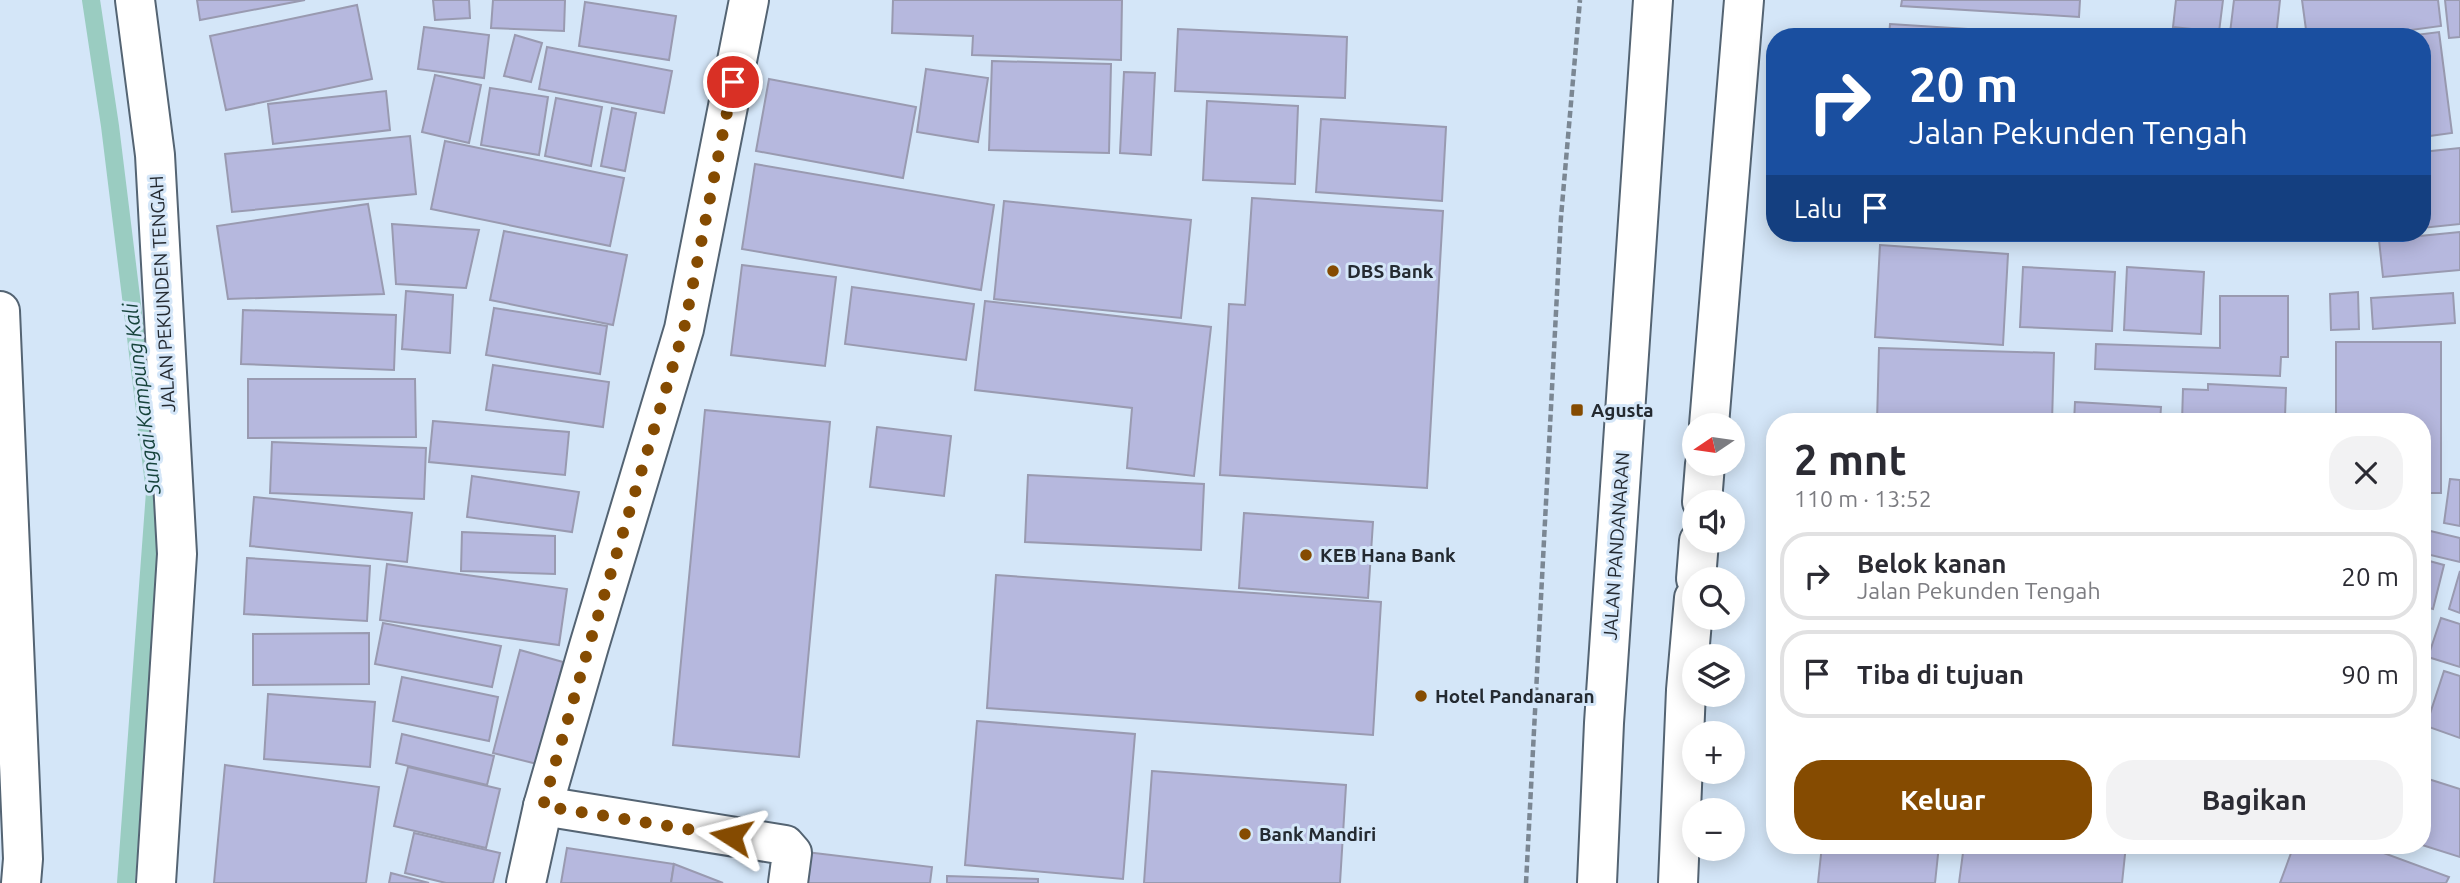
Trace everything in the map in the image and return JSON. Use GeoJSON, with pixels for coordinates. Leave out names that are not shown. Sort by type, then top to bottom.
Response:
{"type":"FeatureCollection","features":[{"type":"Feature","properties":{"kind":"main road","name":"JALAN PEKUNDEN TENGAH"},"geometry":{"type":"LineString","coordinates":[[135,0],[155,155],[177,554],[156,883]]}},
{"type":"Feature","properties":{"kind":"main road"},"geometry":{"type":"LineString","coordinates":[[526,883],[543,806],[684,329],[749,0]]}},
{"type":"Feature","properties":{"kind":"main road","name":"JALAN PANDANARAN"},"geometry":{"type":"LineString","coordinates":[[1597,883],[1604,723],[1653,0]]}},
{"type":"Feature","properties":{"kind":"main road"},"geometry":{"type":"LineString","coordinates":[[1710,413],[1744,0]]}},
{"type":"Feature","properties":{"kind":"main road"},"geometry":{"type":"LineString","coordinates":[[0,311],[23,859],[21,883]]}},
{"type":"Feature","properties":{"kind":"main road"},"geometry":{"type":"LineString","coordinates":[[1678,883],[1691,630]]}},
{"type":"Feature","properties":{"kind":"main road"},"geometry":{"type":"LineString","coordinates":[[543,806],[785,845],[792,853],[788,883]]}},
{"type":"Feature","properties":{"kind":"path"},"geometry":{"type":"LineString","coordinates":[[1526,883],[1561,217],[1580,0]]}},
{"type":"Feature","properties":{"kind":"building"},"geometry":{"type":"Polygon","coordinates":[[[197,0],[305,0],[200,20],[197,0]]]}},
{"type":"Feature","properties":{"kind":"building"},"geometry":{"type":"Polygon","coordinates":[[[433,0],[469,0],[470,18],[435,20],[433,0]]]}},
{"type":"Feature","properties":{"kind":"building"},"geometry":{"type":"Polygon","coordinates":[[[493,0],[565,0],[564,31],[491,28],[493,0]]]}},
{"type":"Feature","properties":{"kind":"building"},"geometry":{"type":"Polygon","coordinates":[[[893,0],[1122,0],[1121,60],[972,55],[973,36],[892,33],[893,0]]]}},
{"type":"Feature","properties":{"kind":"building"},"geometry":{"type":"Polygon","coordinates":[[[1902,0],[2080,0],[2079,17],[1901,6],[1902,0]]]}},
{"type":"Feature","properties":{"kind":"building"},"geometry":{"type":"Polygon","coordinates":[[[2176,0],[2223,0],[2220,28],[2173,27],[2176,0]]]}},
{"type":"Feature","properties":{"kind":"building"},"geometry":{"type":"Polygon","coordinates":[[[2234,0],[2280,0],[2277,28],[2231,28],[2234,0]]]}},
{"type":"Feature","properties":{"kind":"building"},"geometry":{"type":"Polygon","coordinates":[[[2302,0],[2438,0],[2441,26],[2426,28],[2306,28],[2302,0]]]}},
{"type":"Feature","properties":{"kind":"building"},"geometry":{"type":"Polygon","coordinates":[[[2445,0],[2460,0],[2460,37],[2449,38],[2445,0]]]}},
{"type":"Feature","properties":{"kind":"building"},"geometry":{"type":"Polygon","coordinates":[[[585,2],[676,16],[669,60],[579,46],[585,2]]]}},
{"type":"Feature","properties":{"kind":"building"},"geometry":{"type":"Polygon","coordinates":[[[357,5],[372,79],[226,110],[210,36],[357,5]]]}},
{"type":"Feature","properties":{"kind":"building"},"geometry":{"type":"Polygon","coordinates":[[[1890,24],[1953,28],[1890,28],[1890,24]]]}},
{"type":"Feature","properties":{"kind":"building"},"geometry":{"type":"Polygon","coordinates":[[[424,27],[489,35],[484,78],[418,69],[424,27]]]}},
{"type":"Feature","properties":{"kind":"building"},"geometry":{"type":"Polygon","coordinates":[[[1178,29],[1347,37],[1345,98],[1175,91],[1178,29]]]}},
{"type":"Feature","properties":{"kind":"building"},"geometry":{"type":"Polygon","coordinates":[[[2439,32],[2452,133],[2431,136],[2431,33],[2439,32]]]}},
{"type":"Feature","properties":{"kind":"building"},"geometry":{"type":"Polygon","coordinates":[[[515,35],[542,43],[531,82],[504,76],[515,35]]]}},
{"type":"Feature","properties":{"kind":"building"},"geometry":{"type":"Polygon","coordinates":[[[547,47],[672,71],[664,113],[539,89],[547,47]]]}},
{"type":"Feature","properties":{"kind":"building"},"geometry":{"type":"Polygon","coordinates":[[[992,61],[1111,64],[1109,153],[989,150],[992,61]]]}},
{"type":"Feature","properties":{"kind":"building"},"geometry":{"type":"Polygon","coordinates":[[[926,69],[988,78],[978,142],[917,132],[926,69]]]}},
{"type":"Feature","properties":{"kind":"building"},"geometry":{"type":"Polygon","coordinates":[[[1124,72],[1155,73],[1151,155],[1120,153],[1124,72]]]}},
{"type":"Feature","properties":{"kind":"building"},"geometry":{"type":"Polygon","coordinates":[[[435,75],[481,85],[469,143],[422,132],[435,75]]]}},
{"type":"Feature","properties":{"kind":"building"},"geometry":{"type":"Polygon","coordinates":[[[769,79],[916,107],[903,178],[756,151],[769,79]]]}},
{"type":"Feature","properties":{"kind":"building"},"geometry":{"type":"Polygon","coordinates":[[[490,88],[548,97],[539,155],[481,145],[490,88]]]}},
{"type":"Feature","properties":{"kind":"building"},"geometry":{"type":"Polygon","coordinates":[[[386,91],[390,130],[273,144],[268,104],[386,91]]]}},
{"type":"Feature","properties":{"kind":"building"},"geometry":{"type":"Polygon","coordinates":[[[556,98],[602,107],[591,166],[545,156],[556,98]]]}},
{"type":"Feature","properties":{"kind":"building"},"geometry":{"type":"Polygon","coordinates":[[[1207,101],[1298,106],[1295,184],[1203,180],[1207,101]]]}},
{"type":"Feature","properties":{"kind":"building"},"geometry":{"type":"Polygon","coordinates":[[[612,108],[636,113],[625,171],[601,166],[612,108]]]}},
{"type":"Feature","properties":{"kind":"building"},"geometry":{"type":"Polygon","coordinates":[[[1321,119],[1446,127],[1442,201],[1316,192],[1321,119]]]}},
{"type":"Feature","properties":{"kind":"building"},"geometry":{"type":"Polygon","coordinates":[[[410,136],[416,194],[232,212],[225,154],[410,136]]]}},
{"type":"Feature","properties":{"kind":"building"},"geometry":{"type":"Polygon","coordinates":[[[445,141],[624,178],[610,246],[431,209],[445,141]]]}},
{"type":"Feature","properties":{"kind":"building"},"geometry":{"type":"Polygon","coordinates":[[[2460,148],[2460,224],[2431,227],[2431,151],[2460,148]]]}},
{"type":"Feature","properties":{"kind":"building"},"geometry":{"type":"Polygon","coordinates":[[[755,164],[994,205],[981,290],[742,249],[755,164]]]}},
{"type":"Feature","properties":{"kind":"building"},"geometry":{"type":"Polygon","coordinates":[[[1252,198],[1443,211],[1427,488],[1220,475],[1229,304],[1245,305],[1252,198]]]}},
{"type":"Feature","properties":{"kind":"building"},"geometry":{"type":"Polygon","coordinates":[[[1004,201],[1191,220],[1181,318],[994,299],[1004,201]]]}},
{"type":"Feature","properties":{"kind":"building"},"geometry":{"type":"Polygon","coordinates":[[[368,204],[384,294],[228,299],[217,226],[368,204]]]}},
{"type":"Feature","properties":{"kind":"building"},"geometry":{"type":"Polygon","coordinates":[[[392,224],[479,230],[466,288],[396,284],[392,224]]]}},
{"type":"Feature","properties":{"kind":"building"},"geometry":{"type":"Polygon","coordinates":[[[504,231],[627,255],[613,325],[490,300],[504,231]]]}},
{"type":"Feature","properties":{"kind":"building"},"geometry":{"type":"Polygon","coordinates":[[[2460,232],[2460,270],[2383,277],[2379,242],[2431,242],[2431,235],[2460,232]]]}},
{"type":"Feature","properties":{"kind":"building"},"geometry":{"type":"Polygon","coordinates":[[[1880,245],[2008,254],[2003,345],[1875,337],[1880,245]]]}},
{"type":"Feature","properties":{"kind":"building"},"geometry":{"type":"Polygon","coordinates":[[[742,265],[836,277],[825,366],[731,355],[742,265]]]}},
{"type":"Feature","properties":{"kind":"building"},"geometry":{"type":"Polygon","coordinates":[[[2023,267],[2115,272],[2112,331],[2020,327],[2023,267]]]}},
{"type":"Feature","properties":{"kind":"building"},"geometry":{"type":"Polygon","coordinates":[[[2127,267],[2204,272],[2201,334],[2124,330],[2127,267]]]}},
{"type":"Feature","properties":{"kind":"building"},"geometry":{"type":"Polygon","coordinates":[[[852,287],[974,304],[966,360],[845,344],[852,287]]]}},
{"type":"Feature","properties":{"kind":"building"},"geometry":{"type":"Polygon","coordinates":[[[406,291],[453,295],[450,353],[402,349],[406,291]]]}},
{"type":"Feature","properties":{"kind":"building"},"geometry":{"type":"Polygon","coordinates":[[[2358,292],[2359,329],[2331,330],[2330,294],[2358,292]]]}},
{"type":"Feature","properties":{"kind":"building"},"geometry":{"type":"Polygon","coordinates":[[[2453,293],[2455,323],[2373,329],[2371,298],[2453,293]]]}},
{"type":"Feature","properties":{"kind":"building"},"geometry":{"type":"Polygon","coordinates":[[[2220,296],[2288,296],[2288,357],[2281,357],[2280,376],[2095,369],[2096,344],[2220,348],[2220,296]]]}},
{"type":"Feature","properties":{"kind":"building"},"geometry":{"type":"Polygon","coordinates":[[[985,301],[1211,327],[1194,476],[1127,468],[1132,408],[975,390],[985,301]]]}},
{"type":"Feature","properties":{"kind":"building"},"geometry":{"type":"Polygon","coordinates":[[[494,308],[607,326],[600,374],[486,355],[494,308]]]}},
{"type":"Feature","properties":{"kind":"building"},"geometry":{"type":"Polygon","coordinates":[[[243,310],[396,315],[394,370],[241,364],[243,310]]]}},
{"type":"Feature","properties":{"kind":"building"},"geometry":{"type":"Polygon","coordinates":[[[2336,342],[2441,342],[2441,493],[2431,493],[2431,413],[2336,413],[2336,342]]]}},
{"type":"Feature","properties":{"kind":"building"},"geometry":{"type":"Polygon","coordinates":[[[1879,348],[2054,353],[2052,413],[1877,413],[1879,348]]]}},
{"type":"Feature","properties":{"kind":"building"},"geometry":{"type":"Polygon","coordinates":[[[493,365],[609,382],[603,427],[486,410],[493,365]]]}},
{"type":"Feature","properties":{"kind":"building"},"geometry":{"type":"Polygon","coordinates":[[[248,379],[415,379],[416,437],[248,438],[248,379]]]}},
{"type":"Feature","properties":{"kind":"building"},"geometry":{"type":"Polygon","coordinates":[[[2208,384],[2286,388],[2285,413],[2182,413],[2183,389],[2208,390],[2208,384]]]}},
{"type":"Feature","properties":{"kind":"building"},"geometry":{"type":"Polygon","coordinates":[[[2075,402],[2161,407],[2161,413],[2074,413],[2075,402]]]}},
{"type":"Feature","properties":{"kind":"building"},"geometry":{"type":"Polygon","coordinates":[[[705,410],[830,422],[799,757],[673,745],[705,410]]]}},
{"type":"Feature","properties":{"kind":"building"},"geometry":{"type":"Polygon","coordinates":[[[433,421],[569,432],[565,475],[429,462],[433,421]]]}},
{"type":"Feature","properties":{"kind":"building"},"geometry":{"type":"Polygon","coordinates":[[[877,427],[951,436],[944,496],[870,487],[877,427]]]}},
{"type":"Feature","properties":{"kind":"building"},"geometry":{"type":"Polygon","coordinates":[[[272,442],[426,448],[424,499],[270,493],[272,442]]]}},
{"type":"Feature","properties":{"kind":"building"},"geometry":{"type":"Polygon","coordinates":[[[1028,475],[1204,484],[1201,550],[1025,542],[1028,475]]]}},
{"type":"Feature","properties":{"kind":"building"},"geometry":{"type":"Polygon","coordinates":[[[472,476],[579,492],[572,532],[467,517],[472,476]]]}},
{"type":"Feature","properties":{"kind":"building"},"geometry":{"type":"Polygon","coordinates":[[[2450,479],[2460,480],[2460,526],[2444,523],[2450,479]]]}},
{"type":"Feature","properties":{"kind":"building"},"geometry":{"type":"Polygon","coordinates":[[[254,497],[412,513],[407,562],[250,546],[254,497]]]}},
{"type":"Feature","properties":{"kind":"building","name":"KEB Hana Bank"},"geometry":{"type":"Polygon","coordinates":[[[1244,513],[1373,522],[1368,598],[1239,588],[1244,513]]]}},
{"type":"Feature","properties":{"kind":"building"},"geometry":{"type":"Polygon","coordinates":[[[2431,531],[2460,538],[2460,562],[2431,555],[2431,531]]]}},
{"type":"Feature","properties":{"kind":"building"},"geometry":{"type":"Polygon","coordinates":[[[462,532],[555,536],[555,574],[461,571],[462,532]]]}},
{"type":"Feature","properties":{"kind":"building"},"geometry":{"type":"Polygon","coordinates":[[[247,558],[370,566],[367,621],[244,614],[247,558]]]}},
{"type":"Feature","properties":{"kind":"building"},"geometry":{"type":"Polygon","coordinates":[[[2431,561],[2444,565],[2431,608],[2431,561]]]}},
{"type":"Feature","properties":{"kind":"building"},"geometry":{"type":"Polygon","coordinates":[[[387,564],[567,589],[559,645],[380,620],[387,564]]]}},
{"type":"Feature","properties":{"kind":"building"},"geometry":{"type":"Polygon","coordinates":[[[2460,571],[2460,613],[2449,609],[2460,571]]]}},
{"type":"Feature","properties":{"kind":"building"},"geometry":{"type":"Polygon","coordinates":[[[996,575],[1381,602],[1373,735],[987,708],[996,575]]]}},
{"type":"Feature","properties":{"kind":"building"},"geometry":{"type":"Polygon","coordinates":[[[2441,618],[2460,624],[2460,667],[2431,658],[2431,648],[2441,618]]]}},
{"type":"Feature","properties":{"kind":"building"},"geometry":{"type":"Polygon","coordinates":[[[383,623],[501,646],[492,687],[375,664],[383,623]]]}},
{"type":"Feature","properties":{"kind":"building"},"geometry":{"type":"Polygon","coordinates":[[[369,633],[369,684],[253,685],[253,634],[369,633]]]}},
{"type":"Feature","properties":{"kind":"building"},"geometry":{"type":"Polygon","coordinates":[[[520,650],[563,662],[537,764],[493,753],[520,650]]]}},
{"type":"Feature","properties":{"kind":"building"},"geometry":{"type":"Polygon","coordinates":[[[2444,671],[2460,676],[2460,738],[2431,728],[2431,711],[2444,671]]]}},
{"type":"Feature","properties":{"kind":"building"},"geometry":{"type":"Polygon","coordinates":[[[402,677],[498,697],[489,741],[393,721],[402,677]]]}},
{"type":"Feature","properties":{"kind":"building"},"geometry":{"type":"Polygon","coordinates":[[[268,694],[375,702],[370,767],[264,759],[268,694]]]}},
{"type":"Feature","properties":{"kind":"building"},"geometry":{"type":"Polygon","coordinates":[[[977,721],[1135,734],[1123,879],[965,865],[977,721]]]}},
{"type":"Feature","properties":{"kind":"building"},"geometry":{"type":"Polygon","coordinates":[[[402,734],[494,756],[487,785],[396,763],[402,734]]]}},
{"type":"Feature","properties":{"kind":"building"},"geometry":{"type":"Polygon","coordinates":[[[225,765],[379,787],[366,883],[214,883],[225,765]]]}},
{"type":"Feature","properties":{"kind":"building"},"geometry":{"type":"Polygon","coordinates":[[[408,767],[500,789],[486,848],[394,826],[408,767]]]}},
{"type":"Feature","properties":{"kind":"building","name":"Bank Mandiri"},"geometry":{"type":"Polygon","coordinates":[[[1152,771],[1346,785],[1340,883],[1144,883],[1152,771]]]}},
{"type":"Feature","properties":{"kind":"building"},"geometry":{"type":"Polygon","coordinates":[[[2431,780],[2460,789],[2460,857],[2431,848],[2431,780]]]}},
{"type":"Feature","properties":{"kind":"building"},"geometry":{"type":"Polygon","coordinates":[[[414,833],[500,853],[493,883],[446,883],[405,873],[414,833]]]}},
{"type":"Feature","properties":{"kind":"building"},"geometry":{"type":"Polygon","coordinates":[[[567,848],[674,864],[671,883],[561,883],[567,848]]]}},
{"type":"Feature","properties":{"kind":"building"},"geometry":{"type":"Polygon","coordinates":[[[806,852],[932,867],[930,883],[803,883],[806,852]]]}},
{"type":"Feature","properties":{"kind":"building"},"geometry":{"type":"Polygon","coordinates":[[[1821,854],[1938,854],[1935,883],[1818,883],[1821,854]]]}},
{"type":"Feature","properties":{"kind":"building"},"geometry":{"type":"Polygon","coordinates":[[[1963,854],[2125,854],[2122,883],[1959,883],[1963,854]]]}},
{"type":"Feature","properties":{"kind":"building"},"geometry":{"type":"Polygon","coordinates":[[[2291,854],[2386,854],[2449,877],[2446,883],[2280,883],[2291,854]]]}},
{"type":"Feature","properties":{"kind":"building"},"geometry":{"type":"Polygon","coordinates":[[[674,864],[723,883],[671,883],[674,864]]]}},
{"type":"Feature","properties":{"kind":"building"},"geometry":{"type":"Polygon","coordinates":[[[391,873],[429,883],[389,883],[391,873]]]}},
{"type":"Feature","properties":{"kind":"building"},"geometry":{"type":"Polygon","coordinates":[[[947,876],[1038,879],[1038,883],[947,883],[947,876]]]}},
{"type":"Feature","properties":{"kind":"waterway","name":"Sungai Kampung Kali"},"geometry":{"type":"LineString","coordinates":[[91,0],[110,126],[155,492],[126,883]]}},
{"type":"Feature","properties":{"kind":"place","name":"DBS Bank"},"geometry":{"type":"Point","coordinates":[1333,271]}},
{"type":"Feature","properties":{"kind":"place","name":"Agusta"},"geometry":{"type":"Point","coordinates":[1577,410]}},
{"type":"Feature","properties":{"kind":"place","name":"KEB Hana Bank"},"geometry":{"type":"Point","coordinates":[1306,555]}},
{"type":"Feature","properties":{"kind":"place","name":"Hotel Pandanaran"},"geometry":{"type":"Point","coordinates":[1421,696]}},
{"type":"Feature","properties":{"kind":"place","name":"Bank Mandiri"},"geometry":{"type":"Point","coordinates":[1245,834]}},
{"type":"Feature","properties":{"kind":"route"},"geometry":{"type":"LineString","coordinates":[[731,836],[543,806],[684,329],[733,82]]}}]}
